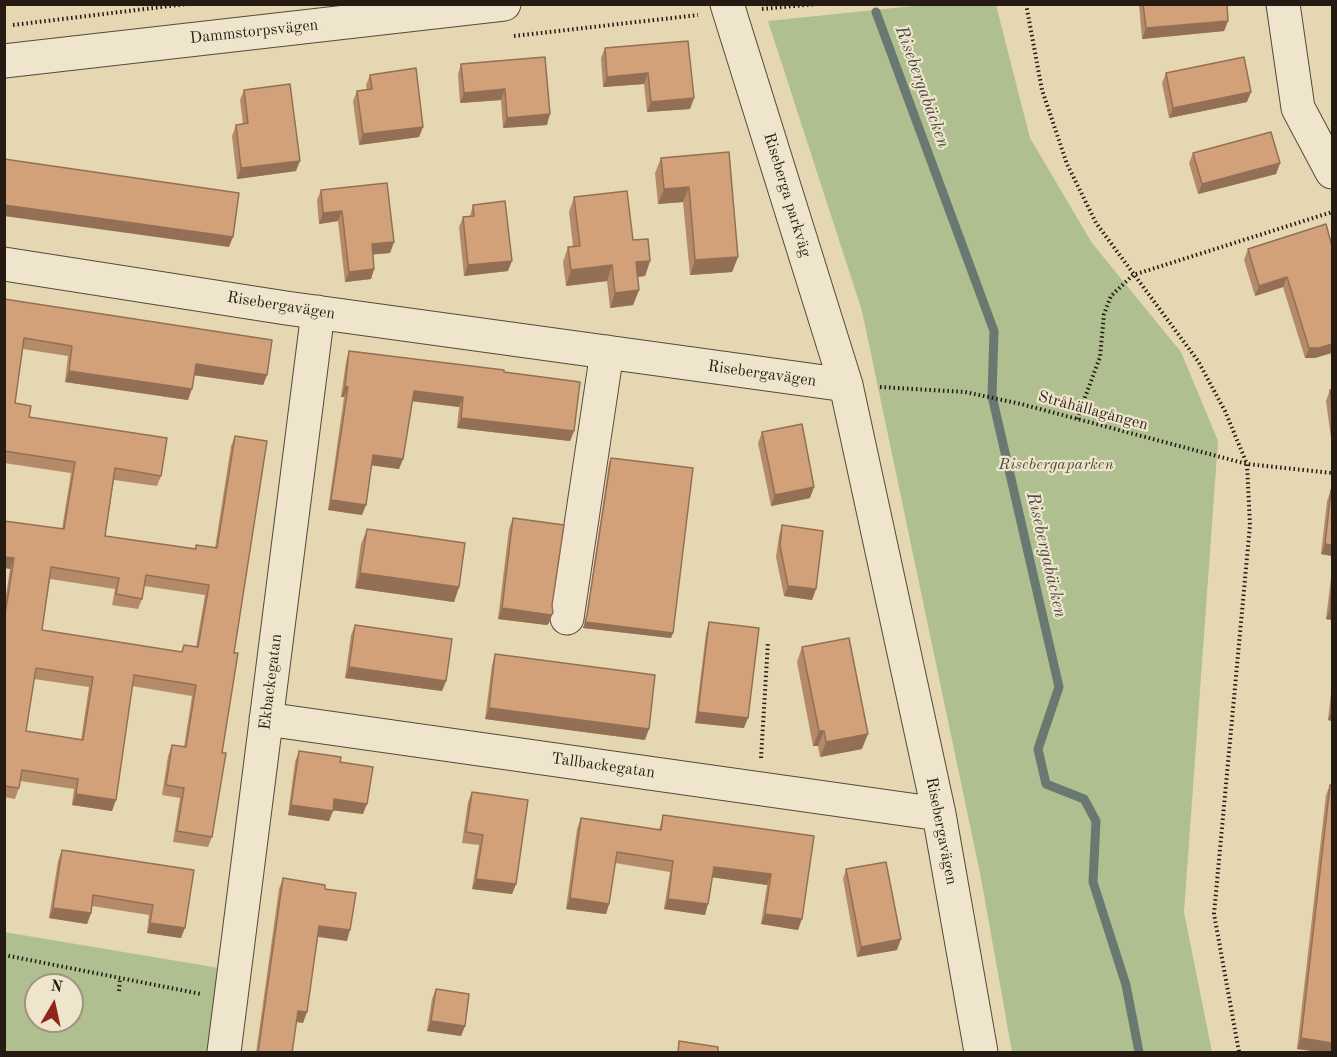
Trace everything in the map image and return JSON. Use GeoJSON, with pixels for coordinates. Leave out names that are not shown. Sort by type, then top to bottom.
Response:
{"type":"FeatureCollection","features":[{"type":"Feature","properties":{"kind":"street","name":"Dammstorpsvägen"},"geometry":{"type":"LineString","coordinates":[[4,61],[14,58],[504,4]]}},
{"type":"Feature","properties":{"kind":"street","name":"Riseberga parkväg"},"geometry":{"type":"LineString","coordinates":[[727,4],[846,385]]}},
{"type":"Feature","properties":{"kind":"street"},"geometry":{"type":"LineString","coordinates":[[1283,4],[1298,108],[1332,172]]}},
{"type":"Feature","properties":{"kind":"street","name":"Risebergavägen"},"geometry":{"type":"LineString","coordinates":[[4,264],[318,312],[846,385],[939,814],[981,1053]]}},
{"type":"Feature","properties":{"kind":"street","name":"Ekbackegatan"},"geometry":{"type":"LineString","coordinates":[[224,1053],[318,312]]}},
{"type":"Feature","properties":{"kind":"street"},"geometry":{"type":"LineString","coordinates":[[567,618],[607,352]]}},
{"type":"Feature","properties":{"kind":"street","name":"Tallbackegatan"},"geometry":{"type":"LineString","coordinates":[[267,718],[939,814]]}},
{"type":"Feature","properties":{"kind":"path"},"geometry":{"type":"LineString","coordinates":[[4,26],[186,4]]}},
{"type":"Feature","properties":{"kind":"path"},"geometry":{"type":"LineString","coordinates":[[1026,4],[1042,90],[1066,164],[1096,223],[1198,361],[1225,411],[1247,464],[1250,525],[1214,914],[1239,1053]]}},
{"type":"Feature","properties":{"kind":"path"},"geometry":{"type":"LineString","coordinates":[[1077,419],[1100,357],[1104,314],[1111,296],[1133,275],[1332,212]]}},
{"type":"Feature","properties":{"kind":"path","name":"Stråhällagången"},"geometry":{"type":"LineString","coordinates":[[846,385],[965,392],[1021,404],[1247,464],[1332,473]]}},
{"type":"Feature","properties":{"kind":"path"},"geometry":{"type":"LineString","coordinates":[[759,789],[768,642]]}},
{"type":"Feature","properties":{"kind":"path"},"geometry":{"type":"LineString","coordinates":[[4,955],[231,1000]]}},
{"type":"Feature","properties":{"kind":"path"},"geometry":{"type":"LineString","coordinates":[[118,991],[120,978]]}},
{"type":"Feature","properties":{"kind":"green space","name":"Risebergaparken"},"geometry":{"type":"Polygon","coordinates":[[[933,4],[996,5],[1030,138],[1092,243],[1181,352],[1218,441],[1184,912],[1212,1052],[1012,1052],[981,878],[862,311],[768,21],[933,4]]]}},
{"type":"Feature","properties":{"kind":"green space"},"geometry":{"type":"Polygon","coordinates":[[[4,932],[219,968],[207,1052],[5,1052],[4,932]]]}},
{"type":"Feature","properties":{"kind":"building"},"geometry":{"type":"Polygon","coordinates":[[[1143,4],[1227,4],[1228,21],[1146,28],[1143,4]]]}},
{"type":"Feature","properties":{"kind":"building"},"geometry":{"type":"Polygon","coordinates":[[[688,41],[694,98],[651,102],[648,73],[607,77],[605,48],[688,41]]]}},
{"type":"Feature","properties":{"kind":"building"},"geometry":{"type":"Polygon","coordinates":[[[545,57],[550,114],[507,118],[505,89],[464,93],[461,64],[545,57]]]}},
{"type":"Feature","properties":{"kind":"building"},"geometry":{"type":"Polygon","coordinates":[[[1244,57],[1251,92],[1173,108],[1166,73],[1244,57]]]}},
{"type":"Feature","properties":{"kind":"building"},"geometry":{"type":"Polygon","coordinates":[[[416,68],[423,127],[363,134],[357,91],[372,89],[370,75],[416,68]]]}},
{"type":"Feature","properties":{"kind":"building"},"geometry":{"type":"Polygon","coordinates":[[[290,84],[300,161],[241,168],[236,125],[248,123],[244,90],[290,84]]]}},
{"type":"Feature","properties":{"kind":"building"},"geometry":{"type":"Polygon","coordinates":[[[1271,132],[1280,163],[1202,184],[1193,153],[1271,132]]]}},
{"type":"Feature","properties":{"kind":"building"},"geometry":{"type":"Polygon","coordinates":[[[729,152],[738,257],[695,260],[689,187],[664,189],[661,158],[729,152]]]}},
{"type":"Feature","properties":{"kind":"building"},"geometry":{"type":"Polygon","coordinates":[[[4,159],[239,193],[233,237],[4,205],[4,159]]]}},
{"type":"Feature","properties":{"kind":"building"},"geometry":{"type":"Polygon","coordinates":[[[387,183],[394,242],[372,244],[374,269],[349,272],[342,211],[323,213],[321,190],[387,183]]]}},
{"type":"Feature","properties":{"kind":"building"},"geometry":{"type":"Polygon","coordinates":[[[627,191],[633,240],[648,239],[650,261],[636,262],[639,290],[615,293],[612,265],[571,270],[568,247],[580,246],[574,197],[627,191]]]}},
{"type":"Feature","properties":{"kind":"building"},"geometry":{"type":"Polygon","coordinates":[[[505,201],[512,261],[468,265],[463,217],[474,216],[473,205],[505,201]]]}},
{"type":"Feature","properties":{"kind":"building"},"geometry":{"type":"Polygon","coordinates":[[[1326,224],[1332,246],[1332,344],[1309,348],[1287,277],[1259,286],[1248,249],[1326,224]]]}},
{"type":"Feature","properties":{"kind":"building"},"geometry":{"type":"Polygon","coordinates":[[[4,299],[272,340],[267,375],[196,364],[192,389],[69,371],[72,346],[24,338],[15,403],[31,406],[29,417],[167,438],[161,476],[115,468],[105,536],[196,549],[196,545],[217,548],[235,436],[267,441],[234,653],[238,653],[222,753],[226,753],[212,837],[177,831],[184,788],[166,785],[172,745],[186,747],[196,685],[134,675],[116,800],[76,794],[78,779],[22,770],[19,788],[4,786],[4,621],[14,558],[4,557],[4,521],[64,529],[75,462],[4,451],[4,299]],[[51,567],[42,630],[182,652],[184,645],[198,647],[209,585],[146,575],[142,599],[116,594],[119,578],[51,567]],[[36,668],[26,731],[83,740],[93,677],[36,668]]]}},
{"type":"Feature","properties":{"kind":"building"},"geometry":{"type":"Polygon","coordinates":[[[349,351],[580,382],[574,431],[461,418],[463,397],[414,391],[403,459],[373,455],[366,505],[331,500],[348,387],[345,386],[349,351]]]}},
{"type":"Feature","properties":{"kind":"building"},"geometry":{"type":"Polygon","coordinates":[[[802,424],[814,487],[775,495],[762,432],[802,424]]]}},
{"type":"Feature","properties":{"kind":"building"},"geometry":{"type":"Polygon","coordinates":[[[611,458],[693,468],[673,633],[585,622],[611,458]]]}},
{"type":"Feature","properties":{"kind":"building"},"geometry":{"type":"Polygon","coordinates":[[[1332,491],[1332,545],[1325,544],[1332,491]]]}},
{"type":"Feature","properties":{"kind":"building"},"geometry":{"type":"Polygon","coordinates":[[[513,518],[564,525],[551,615],[502,608],[513,518]]]}},
{"type":"Feature","properties":{"kind":"building"},"geometry":{"type":"Polygon","coordinates":[[[782,525],[823,531],[816,589],[788,586],[780,546],[782,525]]]}},
{"type":"Feature","properties":{"kind":"building"},"geometry":{"type":"Polygon","coordinates":[[[367,529],[465,543],[459,587],[360,573],[367,529]]]}},
{"type":"Feature","properties":{"kind":"building"},"geometry":{"type":"Polygon","coordinates":[[[709,622],[759,628],[748,718],[698,712],[709,622]]]}},
{"type":"Feature","properties":{"kind":"building"},"geometry":{"type":"Polygon","coordinates":[[[355,625],[452,639],[446,681],[349,667],[355,625]]]}},
{"type":"Feature","properties":{"kind":"building"},"geometry":{"type":"Polygon","coordinates":[[[849,638],[868,734],[826,742],[824,731],[819,731],[802,647],[849,638]]]}},
{"type":"Feature","properties":{"kind":"building"},"geometry":{"type":"Polygon","coordinates":[[[495,654],[655,675],[649,729],[489,708],[495,654]]]}},
{"type":"Feature","properties":{"kind":"building"},"geometry":{"type":"Polygon","coordinates":[[[299,751],[341,757],[340,762],[373,767],[367,804],[334,799],[333,811],[291,805],[299,751]]]}},
{"type":"Feature","properties":{"kind":"building"},"geometry":{"type":"Polygon","coordinates":[[[1330,785],[1332,785],[1332,1043],[1301,1038],[1330,785]]]}},
{"type":"Feature","properties":{"kind":"building"},"geometry":{"type":"Polygon","coordinates":[[[472,792],[528,800],[516,884],[476,879],[483,835],[466,832],[472,792]]]}},
{"type":"Feature","properties":{"kind":"building"},"geometry":{"type":"Polygon","coordinates":[[[663,815],[814,836],[802,919],[765,914],[771,874],[714,867],[708,904],[668,899],[673,861],[617,852],[609,904],[570,898],[581,818],[661,830],[663,815]]]}},
{"type":"Feature","properties":{"kind":"building"},"geometry":{"type":"Polygon","coordinates":[[[62,850],[194,870],[185,928],[150,923],[153,905],[93,895],[91,913],[53,908],[62,850]]]}},
{"type":"Feature","properties":{"kind":"building"},"geometry":{"type":"Polygon","coordinates":[[[886,862],[901,939],[861,947],[846,869],[886,862]]]}},
{"type":"Feature","properties":{"kind":"building"},"geometry":{"type":"Polygon","coordinates":[[[283,878],[325,885],[325,889],[356,893],[350,930],[319,926],[307,1012],[298,1011],[292,1053],[258,1053],[283,878]]]}},
{"type":"Feature","properties":{"kind":"building"},"geometry":{"type":"Polygon","coordinates":[[[436,989],[469,994],[465,1026],[431,1021],[436,989]]]}},
{"type":"Feature","properties":{"kind":"building"},"geometry":{"type":"Polygon","coordinates":[[[679,1041],[718,1047],[718,1053],[678,1053],[679,1041]]]}},
{"type":"Feature","properties":{"kind":"waterway","name":"Risebergabäcken"},"geometry":{"type":"LineString","coordinates":[[876,12],[994,331],[992,396],[1059,687],[1038,749],[1046,784],[1084,799],[1096,821],[1093,882],[1126,985],[1139,1052]]}}]}
